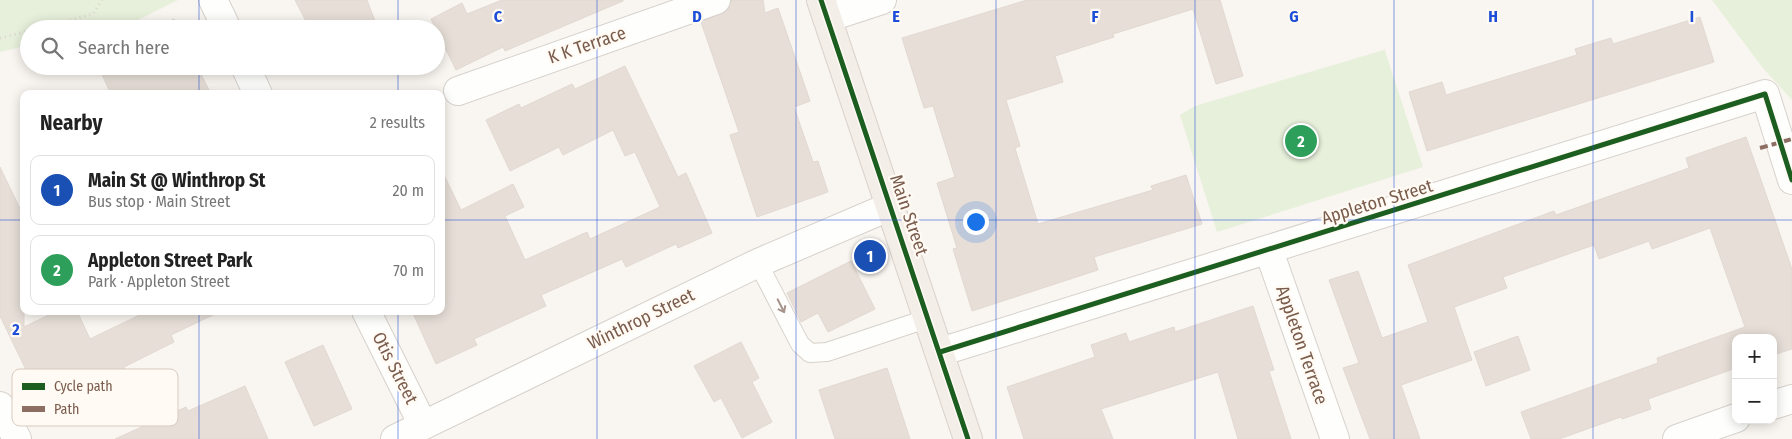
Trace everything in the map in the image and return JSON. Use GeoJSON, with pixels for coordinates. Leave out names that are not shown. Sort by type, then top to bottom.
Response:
{"type":"FeatureCollection","features":[{"type":"Feature","properties":{"kind":"main road","name":"Main Street"},"geometry":{"type":"LineString","coordinates":[[824,9],[968,439]]}},
{"type":"Feature","properties":{"kind":"street"},"geometry":{"type":"LineString","coordinates":[[213,0],[223,20]]}},
{"type":"Feature","properties":{"kind":"street","name":"K K Terrace"},"geometry":{"type":"LineString","coordinates":[[458,91],[716,0]]}},
{"type":"Feature","properties":{"kind":"street"},"geometry":{"type":"LineString","coordinates":[[824,9],[882,0]]}},
{"type":"Feature","properties":{"kind":"street"},"geometry":{"type":"LineString","coordinates":[[249,75],[256,90]]}},
{"type":"Feature","properties":{"kind":"street","name":"Appleton Street"},"geometry":{"type":"LineString","coordinates":[[940,352],[1764,94],[1792,180]]}},
{"type":"Feature","properties":{"kind":"street","name":"Winthrop Street"},"geometry":{"type":"LineString","coordinates":[[395,439],[758,263],[891,206]]}},
{"type":"Feature","properties":{"kind":"street","name":"Appleton Terrace"},"geometry":{"type":"LineString","coordinates":[[1269,250],[1335,439]]}},
{"type":"Feature","properties":{"kind":"street","name":"Otis Street"},"geometry":{"type":"LineString","coordinates":[[368,315],[423,425]]}},
{"type":"Feature","properties":{"kind":"street"},"geometry":{"type":"LineString","coordinates":[[1777,404],[1792,399]]}},
{"type":"Feature","properties":{"kind":"street"},"geometry":{"type":"LineString","coordinates":[[0,406],[17,439]]}},
{"type":"Feature","properties":{"kind":"street"},"geometry":{"type":"LineString","coordinates":[[1677,439],[1732,419]]}},
{"type":"Feature","properties":{"kind":"lane"},"geometry":{"type":"LineString","coordinates":[[758,263],[800,344],[810,353],[827,352],[929,318]]}},
{"type":"Feature","properties":{"kind":"path"},"geometry":{"type":"LineString","coordinates":[[70,20],[93,14],[102,0]]}},
{"type":"Feature","properties":{"kind":"path"},"geometry":{"type":"LineString","coordinates":[[0,38],[20,33]]}},
{"type":"Feature","properties":{"kind":"green space"},"geometry":{"type":"Polygon","coordinates":[[[0,0],[178,0],[138,20],[20,20],[20,47],[0,52],[0,0]]]}},
{"type":"Feature","properties":{"kind":"green space"},"geometry":{"type":"Polygon","coordinates":[[[1712,0],[1792,0],[1792,100],[1762,67],[1712,0]]]}},
{"type":"Feature","properties":{"kind":"green space"},"geometry":{"type":"Polygon","coordinates":[[[1383,45],[1423,167],[1217,232],[1180,115],[1195,106],[1384,50],[1383,45]]]}},
{"type":"Feature","properties":{"kind":"building"},"geometry":{"type":"Polygon","coordinates":[[[295,0],[367,0],[375,20],[305,20],[295,0]]]}},
{"type":"Feature","properties":{"kind":"building"},"geometry":{"type":"Polygon","coordinates":[[[502,0],[623,0],[505,51],[503,47],[456,70],[445,48],[445,20],[431,19],[462,3],[467,14],[502,0]]]}},
{"type":"Feature","properties":{"kind":"building"},"geometry":{"type":"Polygon","coordinates":[[[731,0],[763,0],[765,13],[778,8],[810,101],[794,107],[813,162],[818,161],[828,192],[757,217],[730,135],[739,132],[701,22],[728,10],[731,0]]]}},
{"type":"Feature","properties":{"kind":"building"},"geometry":{"type":"Polygon","coordinates":[[[1027,0],[1220,0],[1243,76],[1216,84],[1193,9],[1113,34],[1114,37],[1055,56],[1063,82],[1006,100],[1020,146],[1015,148],[1038,224],[1153,190],[1151,186],[1186,175],[1202,224],[1094,257],[1098,270],[972,311],[953,249],[957,248],[937,183],[955,177],[933,106],[924,108],[902,38],[1027,0]]]}},
{"type":"Feature","properties":{"kind":"building"},"geometry":{"type":"Polygon","coordinates":[[[1700,17],[1714,62],[1427,151],[1409,92],[1442,82],[1446,95],[1577,55],[1575,49],[1611,38],[1613,44],[1700,17]]]}},
{"type":"Feature","properties":{"kind":"building"},"geometry":{"type":"Polygon","coordinates":[[[625,66],[678,177],[686,173],[712,233],[678,248],[676,244],[626,267],[622,259],[541,295],[546,306],[474,339],[477,345],[436,364],[414,315],[445,315],[445,177],[461,210],[513,184],[524,207],[505,216],[525,260],[587,232],[590,239],[660,207],[635,152],[625,156],[613,130],[563,155],[559,147],[510,171],[486,120],[519,104],[521,108],[572,84],[575,89],[625,66]]]}},
{"type":"Feature","properties":{"kind":"building"},"geometry":{"type":"Polygon","coordinates":[[[102,75],[202,75],[209,90],[109,90],[102,75]]]}},
{"type":"Feature","properties":{"kind":"building"},"geometry":{"type":"Polygon","coordinates":[[[1746,137],[1792,269],[1792,349],[1777,354],[1777,334],[1732,334],[1732,369],[1648,399],[1651,409],[1622,419],[1621,417],[1559,439],[1531,439],[1521,412],[1658,363],[1657,358],[1745,327],[1710,228],[1652,249],[1649,241],[1599,259],[1594,245],[1503,277],[1507,288],[1454,307],[1472,360],[1401,385],[1420,439],[1370,439],[1343,368],[1359,363],[1329,280],[1358,271],[1382,338],[1428,322],[1408,265],[1554,211],[1556,215],[1689,168],[1686,158],[1746,137]]]}},
{"type":"Feature","properties":{"kind":"building"},"geometry":{"type":"Polygon","coordinates":[[[0,167],[20,209],[20,315],[24,315],[24,327],[49,315],[79,315],[90,339],[140,315],[213,315],[171,335],[174,342],[124,367],[125,369],[26,369],[0,316],[0,167]]]}},
{"type":"Feature","properties":{"kind":"building"},"geometry":{"type":"Polygon","coordinates":[[[851,261],[875,309],[828,332],[818,313],[801,322],[787,293],[851,261]]]}},
{"type":"Feature","properties":{"kind":"building"},"geometry":{"type":"Polygon","coordinates":[[[1253,306],[1274,370],[1269,371],[1291,439],[1238,439],[1218,372],[1101,409],[1113,439],[1024,439],[1007,387],[1095,357],[1091,345],[1126,333],[1129,342],[1174,327],[1175,332],[1253,306]]]}},
{"type":"Feature","properties":{"kind":"building"},"geometry":{"type":"Polygon","coordinates":[[[1518,336],[1530,370],[1486,386],[1474,352],[1518,336]]]}},
{"type":"Feature","properties":{"kind":"building"},"geometry":{"type":"Polygon","coordinates":[[[741,342],[759,378],[752,382],[772,422],[742,438],[721,398],[714,402],[694,366],[741,342]]]}},
{"type":"Feature","properties":{"kind":"building"},"geometry":{"type":"Polygon","coordinates":[[[323,345],[352,409],[314,426],[285,362],[323,345]]]}},
{"type":"Feature","properties":{"kind":"building"},"geometry":{"type":"Polygon","coordinates":[[[887,368],[910,439],[835,439],[819,390],[887,368]]]}},
{"type":"Feature","properties":{"kind":"building"},"geometry":{"type":"Polygon","coordinates":[[[245,386],[268,439],[115,439],[144,426],[178,426],[178,411],[186,407],[188,411],[245,386]]]}},
{"type":"Feature","properties":{"kind":"marked path"},"geometry":{"type":"LineString","coordinates":[[1760,148],[1792,139]]}},
{"type":"Feature","properties":{"kind":"cycle path"},"geometry":{"type":"LineString","coordinates":[[821,0],[968,439]]}},
{"type":"Feature","properties":{"kind":"cycle path"},"geometry":{"type":"LineString","coordinates":[[940,352],[1765,94],[1792,180]]}},
{"type":"Feature","properties":{"kind":"place","name":"Appleton Street Park"},"geometry":{"type":"Point","coordinates":[1301,141]}},
{"type":"Feature","properties":{"kind":"place","name":"Main St @ Winthrop St"},"geometry":{"type":"Point","coordinates":[870,256]}}]}
